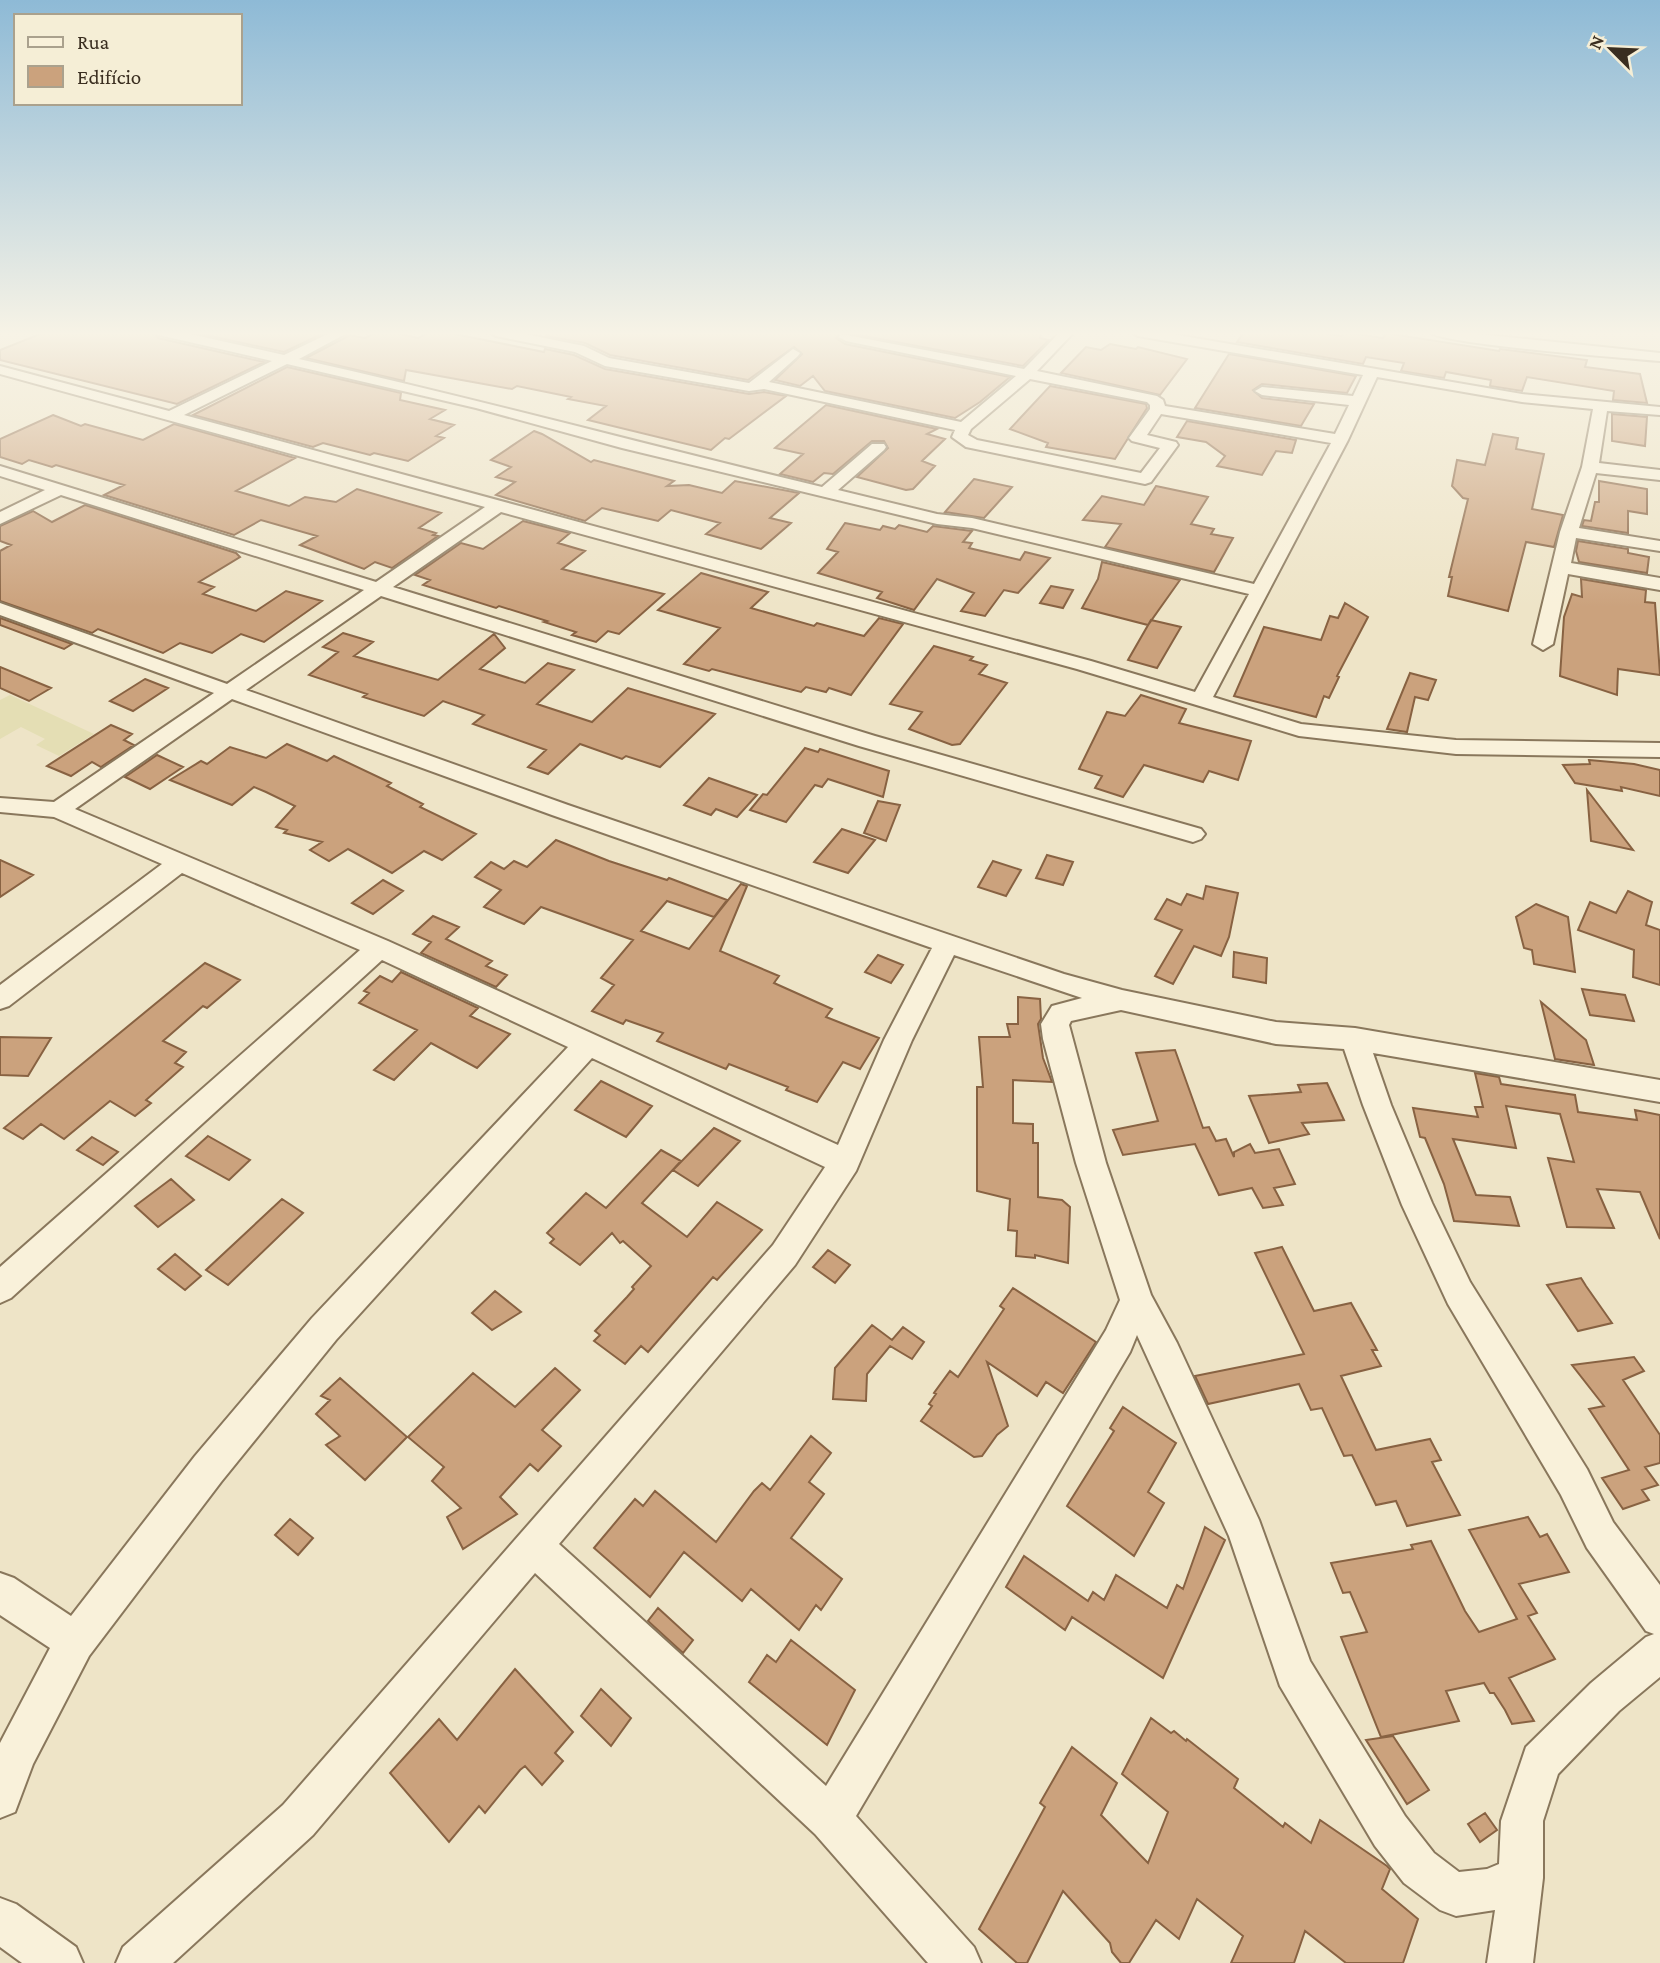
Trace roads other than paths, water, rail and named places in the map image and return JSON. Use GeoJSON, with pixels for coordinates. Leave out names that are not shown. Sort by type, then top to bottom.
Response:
{"type":"FeatureCollection","features":[{"type":"Feature","properties":{"kind":"street"},"geometry":{"type":"LineString","coordinates":[[198,424],[1084,665],[1299,730],[1456,747],[1660,750]]}},
{"type":"Feature","properties":{"kind":"street"},"geometry":{"type":"LineString","coordinates":[[549,424],[628,446],[937,519],[972,523],[1261,591]]}},
{"type":"Feature","properties":{"kind":"street"},"geometry":{"type":"LineString","coordinates":[[949,424],[964,427]]}},
{"type":"Feature","properties":{"kind":"street"},"geometry":{"type":"LineString","coordinates":[[968,424],[960,437],[972,444],[1146,479],[1170,445],[1137,438],[1147,424]]}},
{"type":"Feature","properties":{"kind":"street"},"geometry":{"type":"LineString","coordinates":[[1243,424],[1340,440]]}},
{"type":"Feature","properties":{"kind":"street"},"geometry":{"type":"LineString","coordinates":[[1201,699],[1261,591],[1348,424]]}},
{"type":"Feature","properties":{"kind":"street"},"geometry":{"type":"LineString","coordinates":[[1543,644],[1569,532],[1590,467],[1598,424]]}},
{"type":"Feature","properties":{"kind":"street"},"geometry":{"type":"LineString","coordinates":[[826,492],[878,447]]}},
{"type":"Feature","properties":{"kind":"street"},"geometry":{"type":"LineString","coordinates":[[1590,467],[1660,475]]}},
{"type":"Feature","properties":{"kind":"street"},"geometry":{"type":"LineString","coordinates":[[0,471],[867,741],[1193,834]]}},
{"type":"Feature","properties":{"kind":"street"},"geometry":{"type":"LineString","coordinates":[[0,519],[61,489]]}},
{"type":"Feature","properties":{"kind":"street"},"geometry":{"type":"LineString","coordinates":[[58,810],[497,507]]}},
{"type":"Feature","properties":{"kind":"street"},"geometry":{"type":"LineString","coordinates":[[1569,532],[1660,546]]}},
{"type":"Feature","properties":{"kind":"street"},"geometry":{"type":"LineString","coordinates":[[1561,567],[1660,584]]}},
{"type":"Feature","properties":{"kind":"street"},"geometry":{"type":"LineString","coordinates":[[0,609],[227,692],[946,945],[1122,1000],[1276,1033],[1355,1040],[1660,1091]]}},
{"type":"Feature","properties":{"kind":"street"},"geometry":{"type":"LineString","coordinates":[[1,806],[58,810],[379,948],[845,1162]]}},
{"type":"Feature","properties":{"kind":"street"},"geometry":{"type":"LineString","coordinates":[[0,999],[180,862]]}},
{"type":"Feature","properties":{"kind":"street"},"geometry":{"type":"LineString","coordinates":[[139,1963],[298,1820],[784,1255],[845,1162],[898,1040],[946,945]]}},
{"type":"Feature","properties":{"kind":"street"},"geometry":{"type":"LineString","coordinates":[[0,1288],[379,948]]}},
{"type":"Feature","properties":{"kind":"street"},"geometry":{"type":"LineString","coordinates":[[1122,1000],[1062,1013],[1055,1024],[1056,1039],[1091,1163],[1136,1300],[1165,1354],[1246,1533],[1294,1672],[1390,1831],[1419,1868],[1455,1894],[1487,1891],[1521,1878]]}},
{"type":"Feature","properties":{"kind":"street"},"geometry":{"type":"LineString","coordinates":[[1355,1040],[1377,1105],[1417,1205],[1459,1293],[1574,1482],[1600,1535],[1660,1617]]}},
{"type":"Feature","properties":{"kind":"street"},"geometry":{"type":"LineString","coordinates":[[0,1797],[16,1754],[75,1642],[208,1469],[324,1329],[588,1044]]}},
{"type":"Feature","properties":{"kind":"street"},"geometry":{"type":"LineString","coordinates":[[830,1819],[1118,1341],[1136,1300]]}},
{"type":"Feature","properties":{"kind":"street"},"geometry":{"type":"LineString","coordinates":[[535,1547],[830,1819],[958,1963]]}},
{"type":"Feature","properties":{"kind":"street"},"geometry":{"type":"LineString","coordinates":[[0,1592],[75,1642]]}},
{"type":"Feature","properties":{"kind":"street"},"geometry":{"type":"LineString","coordinates":[[1510,1963],[1521,1878],[1522,1821],[1541,1762],[1605,1696],[1660,1651]]}},
{"type":"Feature","properties":{"kind":"street"},"geometry":{"type":"LineString","coordinates":[[0,1920],[60,1963]]}}]}
